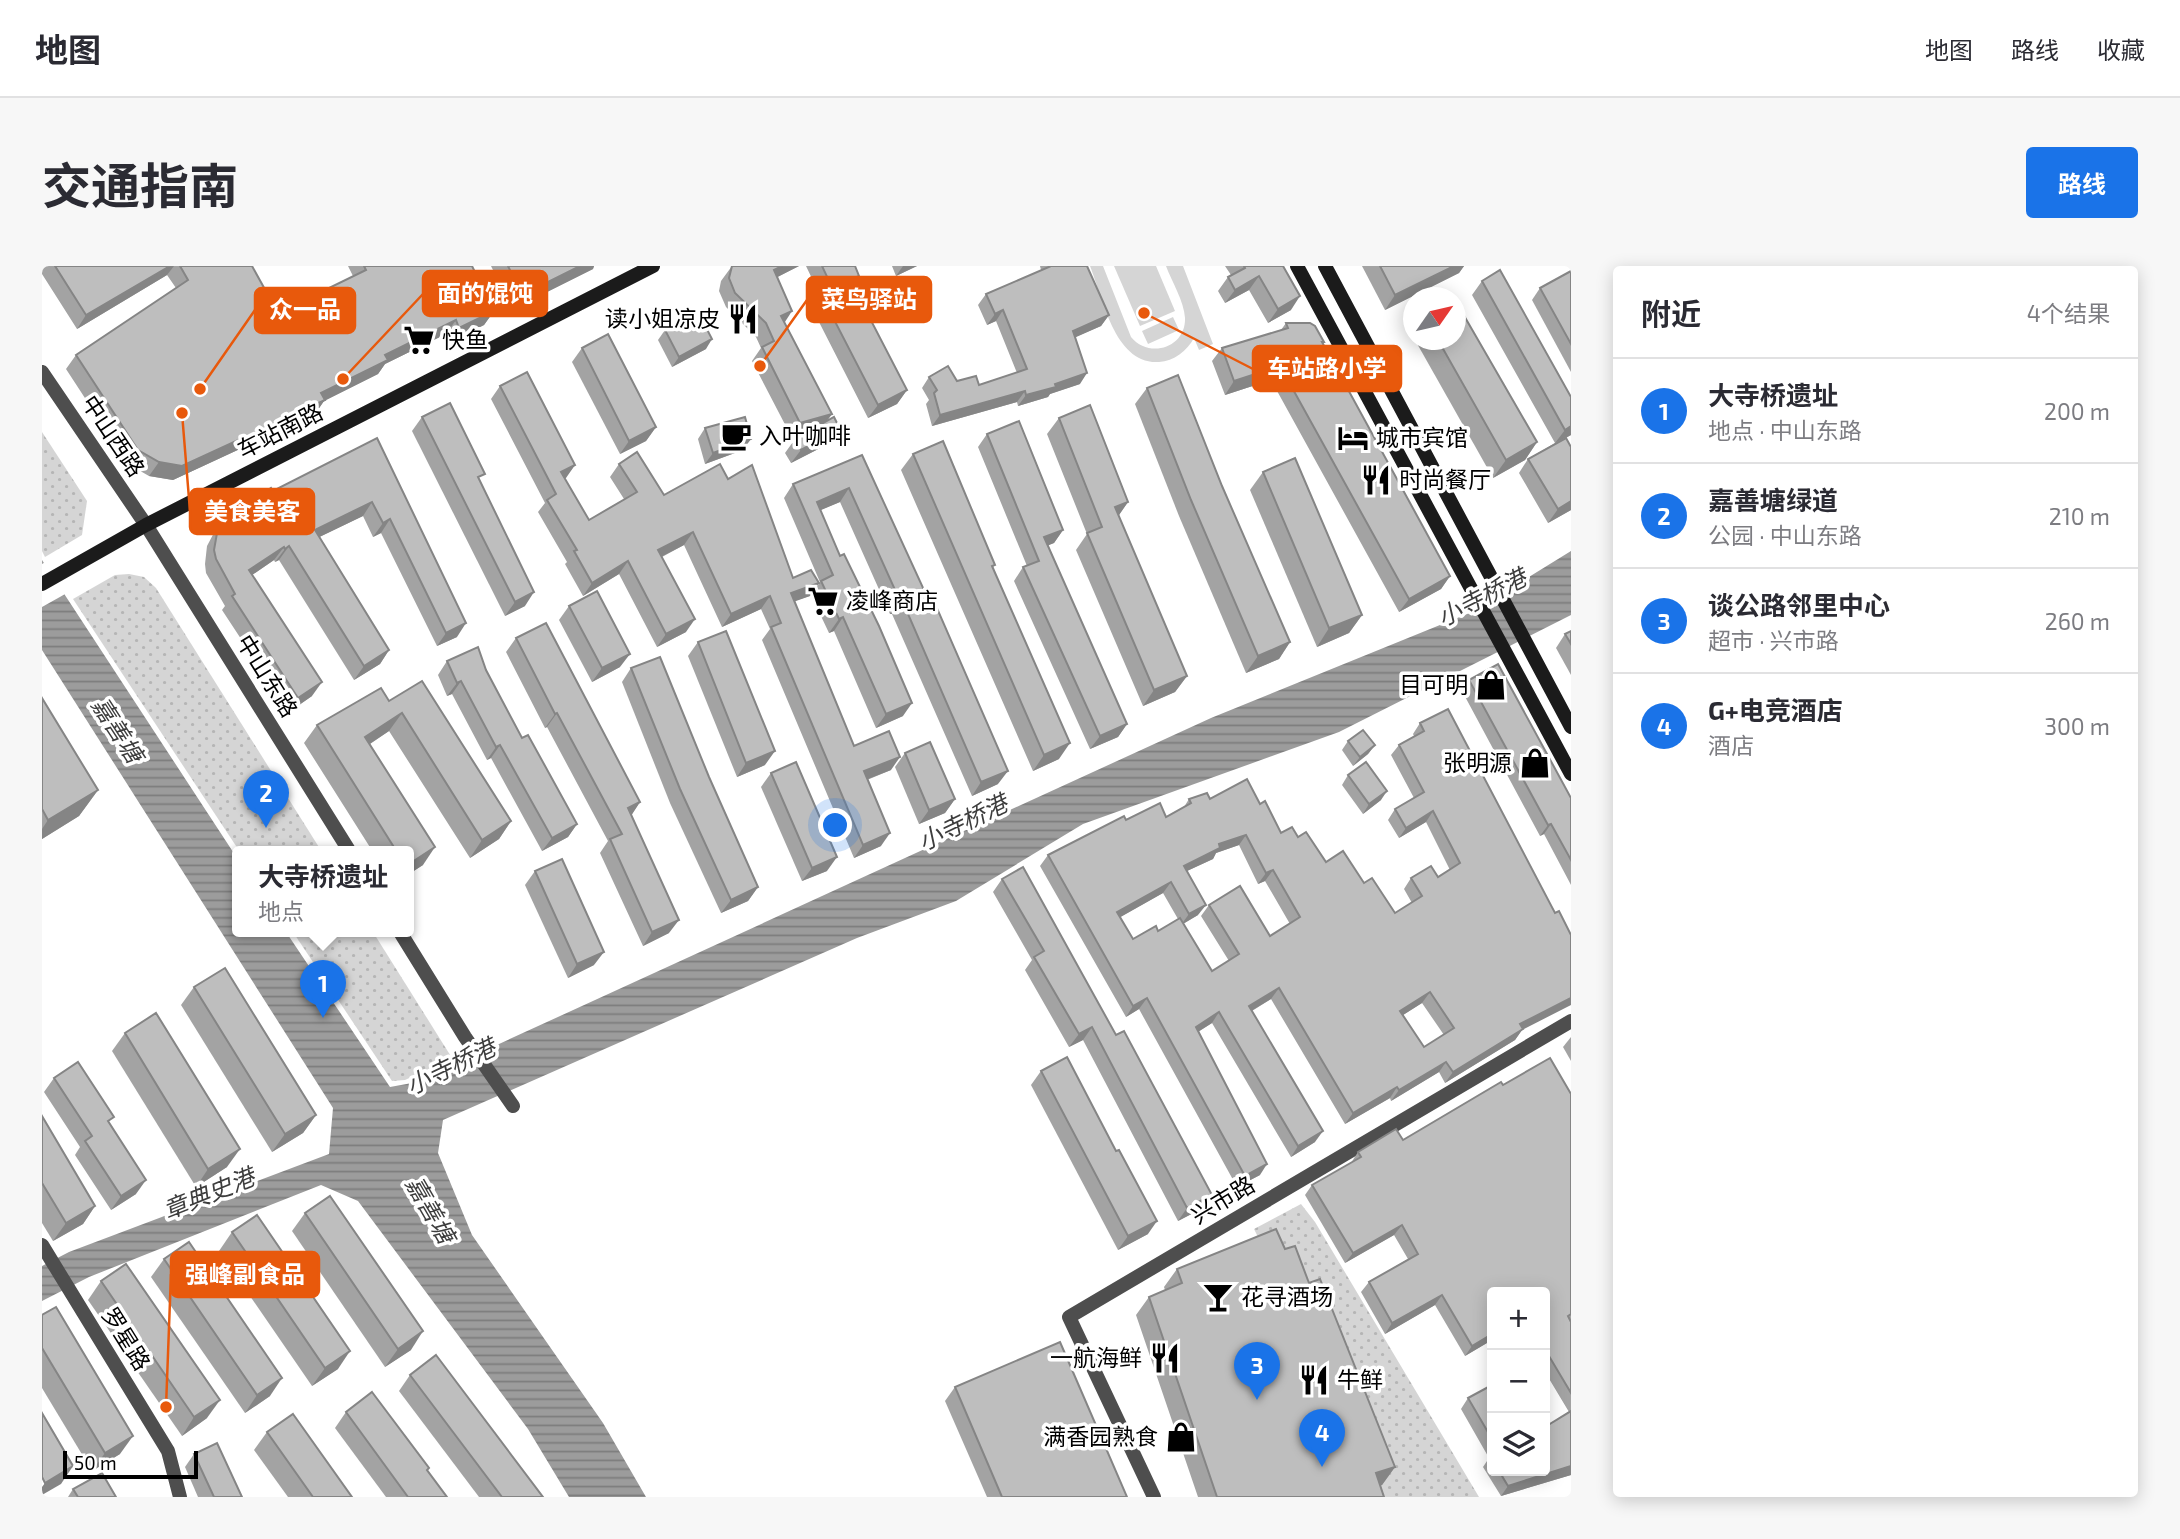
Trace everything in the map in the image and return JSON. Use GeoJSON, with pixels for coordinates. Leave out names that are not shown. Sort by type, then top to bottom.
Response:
{"type":"FeatureCollection","features":[{"type":"Feature","properties":{"kind":"main road","name":"车站南路"},"geometry":{"type":"LineString","coordinates":[[42,583],[146,525],[653,266]]}},
{"type":"Feature","properties":{"kind":"main road"},"geometry":{"type":"LineString","coordinates":[[1297,266],[1571,774]]}},
{"type":"Feature","properties":{"kind":"main road"},"geometry":{"type":"LineString","coordinates":[[1325,266],[1571,727]]}},
{"type":"Feature","properties":{"kind":"street","name":"中山西路"},"geometry":{"type":"LineString","coordinates":[[42,372],[146,525]]}},
{"type":"Feature","properties":{"kind":"street","name":"中山东路"},"geometry":{"type":"LineString","coordinates":[[146,525],[346,846]]}},
{"type":"Feature","properties":{"kind":"street"},"geometry":{"type":"LineString","coordinates":[[403,937],[465,1037],[513,1106]]}},
{"type":"Feature","properties":{"kind":"street","name":"兴市路"},"geometry":{"type":"LineString","coordinates":[[1154,1497],[1069,1317],[1571,1021]]}},
{"type":"Feature","properties":{"kind":"street","name":"罗星路"},"geometry":{"type":"LineString","coordinates":[[44,1249],[168,1451],[180,1497]]}},
{"type":"Feature","properties":{"kind":"shaded area"},"geometry":{"type":"Polygon","coordinates":[[[1090,266],[1103,266],[1131,337],[1147,348],[1156,349],[1173,343],[1184,328],[1182,305],[1166,266],[1183,266],[1213,344],[1199,350],[1194,338],[1180,354],[1159,362],[1144,360],[1131,353],[1113,328],[1090,266]]]}},
{"type":"Feature","properties":{"kind":"shaded area"},"geometry":{"type":"Polygon","coordinates":[[[1114,266],[1156,266],[1175,311],[1140,326],[1114,266]]]}},
{"type":"Feature","properties":{"kind":"shaded area"},"geometry":{"type":"Polygon","coordinates":[[[1173,317],[1179,330],[1148,344],[1142,331],[1173,317]]]}},
{"type":"Feature","properties":{"kind":"shaded area"},"geometry":{"type":"Polygon","coordinates":[[[42,432],[87,501],[82,535],[45,557],[42,551],[42,432]]]}},
{"type":"Feature","properties":{"kind":"shaded area"},"geometry":{"type":"Polygon","coordinates":[[[115,575],[144,577],[156,588],[318,846],[236,846],[73,599],[115,575]]]}},
{"type":"Feature","properties":{"kind":"shaded area"},"geometry":{"type":"Polygon","coordinates":[[[296,937],[376,937],[452,1058],[405,1080],[392,1081],[296,937]]]}},
{"type":"Feature","properties":{"kind":"shaded area"},"geometry":{"type":"Polygon","coordinates":[[[1301,1204],[1315,1222],[1479,1497],[1366,1497],[1364,1491],[1382,1486],[1254,1229],[1301,1204]]]}},
{"type":"Feature","properties":{"kind":"water"},"geometry":{"type":"Polygon","coordinates":[[[1571,551],[1571,615],[1339,732],[1083,824],[956,901],[857,938],[443,1120],[438,1153],[472,1235],[603,1423],[646,1497],[569,1497],[528,1429],[358,1201],[321,1185],[89,1277],[42,1301],[42,1266],[69,1252],[329,1154],[333,1108],[42,650],[42,560],[232,850],[232,937],[289,937],[390,1087],[412,1083],[488,1049],[1211,718],[1472,612],[1571,551]]]}},
{"type":"Feature","properties":{"kind":"pier"},"geometry":{"type":"Polygon","coordinates":[[[47,561],[67,593],[42,607],[42,564],[47,561]]]}},
{"type":"Feature","properties":{"kind":"building"},"geometry":{"type":"Polygon","coordinates":[[[55,266],[170,266],[86,315],[55,266]]]}},
{"type":"Feature","properties":{"kind":"building"},"geometry":{"type":"Polygon","coordinates":[[[180,266],[252,266],[278,313],[366,270],[364,266],[472,266],[494,311],[459,328],[456,320],[385,355],[388,360],[321,393],[325,400],[182,466],[159,462],[138,450],[76,355],[188,280],[180,266]]]}},
{"type":"Feature","properties":{"kind":"building"},"geometry":{"type":"Polygon","coordinates":[[[508,266],[580,266],[522,295],[508,266]]]}},
{"type":"Feature","properties":{"kind":"building"},"geometry":{"type":"Polygon","coordinates":[[[732,266],[782,266],[774,270],[792,311],[781,316],[832,414],[800,423],[762,347],[774,341],[766,323],[735,293],[729,278],[732,266]]]}},
{"type":"Feature","properties":{"kind":"building"},"geometry":{"type":"Polygon","coordinates":[[[822,266],[855,266],[859,276],[850,280],[907,390],[878,405],[828,308],[839,302],[822,266]]]}},
{"type":"Feature","properties":{"kind":"building"},"geometry":{"type":"Polygon","coordinates":[[[1051,266],[1087,266],[1109,315],[1073,331],[1087,373],[1055,384],[1056,387],[1026,395],[1025,391],[940,415],[934,393],[937,390],[929,377],[948,366],[957,381],[976,376],[979,385],[1027,369],[1003,310],[995,314],[986,294],[1051,266]]]}},
{"type":"Feature","properties":{"kind":"building"},"geometry":{"type":"Polygon","coordinates":[[[1244,266],[1283,266],[1300,296],[1278,309],[1259,276],[1235,290],[1228,277],[1245,268],[1244,266]]]}},
{"type":"Feature","properties":{"kind":"building"},"geometry":{"type":"Polygon","coordinates":[[[1380,266],[1454,266],[1411,287],[1403,287],[1403,291],[1395,295],[1380,266]]]}},
{"type":"Feature","properties":{"kind":"building"},"geometry":{"type":"Polygon","coordinates":[[[1500,270],[1571,397],[1571,426],[1565,430],[1482,281],[1500,270]]]}},
{"type":"Feature","properties":{"kind":"building"},"geometry":{"type":"Polygon","coordinates":[[[1571,271],[1571,344],[1540,288],[1571,271]]]}},
{"type":"Feature","properties":{"kind":"building"},"geometry":{"type":"Polygon","coordinates":[[[698,312],[712,339],[679,357],[665,330],[698,312]]]}},
{"type":"Feature","properties":{"kind":"building"},"geometry":{"type":"Polygon","coordinates":[[[1466,319],[1537,442],[1506,460],[1444,350],[1466,350],[1466,319]]]}},
{"type":"Feature","properties":{"kind":"building"},"geometry":{"type":"Polygon","coordinates":[[[1286,323],[1310,323],[1315,326],[1450,576],[1409,599],[1280,366],[1234,381],[1222,348],[1288,328],[1286,323]]]}},
{"type":"Feature","properties":{"kind":"building"},"geometry":{"type":"Polygon","coordinates":[[[608,334],[656,427],[629,441],[582,348],[608,334]]]}},
{"type":"Feature","properties":{"kind":"building"},"geometry":{"type":"Polygon","coordinates":[[[527,372],[575,465],[561,472],[589,520],[637,492],[619,464],[637,452],[664,495],[720,464],[728,479],[752,465],[793,578],[811,570],[819,583],[791,593],[854,746],[889,731],[900,757],[864,771],[890,833],[863,845],[771,627],[781,623],[770,596],[731,614],[693,532],[658,550],[695,619],[666,634],[628,561],[592,583],[574,551],[577,550],[547,500],[556,494],[500,386],[527,372]]]}},
{"type":"Feature","properties":{"kind":"building"},"geometry":{"type":"Polygon","coordinates":[[[1178,375],[1222,486],[1290,642],[1258,656],[1191,500],[1147,388],[1178,375]]]}},
{"type":"Feature","properties":{"kind":"building"},"geometry":{"type":"Polygon","coordinates":[[[450,403],[485,474],[478,477],[534,592],[515,602],[422,417],[450,403]]]}},
{"type":"Feature","properties":{"kind":"building"},"geometry":{"type":"Polygon","coordinates":[[[1090,405],[1128,502],[1115,507],[1187,676],[1154,690],[1087,533],[1102,527],[1059,418],[1090,405]]]}},
{"type":"Feature","properties":{"kind":"building"},"geometry":{"type":"Polygon","coordinates":[[[745,417],[751,439],[713,453],[705,428],[745,417]]]}},
{"type":"Feature","properties":{"kind":"building"},"geometry":{"type":"Polygon","coordinates":[[[834,417],[840,429],[801,450],[795,439],[834,417]]]}},
{"type":"Feature","properties":{"kind":"building"},"geometry":{"type":"Polygon","coordinates":[[[1019,421],[1063,530],[1044,537],[1127,724],[1100,736],[1023,567],[1039,561],[987,434],[1019,421]]]}},
{"type":"Feature","properties":{"kind":"building"},"geometry":{"type":"Polygon","coordinates":[[[377,438],[466,623],[446,633],[390,519],[383,523],[372,502],[315,530],[389,650],[364,666],[289,546],[249,570],[322,682],[298,698],[232,596],[235,594],[216,559],[214,550],[217,533],[226,515],[235,508],[243,504],[244,506],[271,488],[273,491],[377,438]]]}},
{"type":"Feature","properties":{"kind":"building"},"geometry":{"type":"Polygon","coordinates":[[[1566,438],[1571,447],[1571,501],[1558,509],[1528,459],[1566,438]]]}},
{"type":"Feature","properties":{"kind":"building"},"geometry":{"type":"Polygon","coordinates":[[[943,441],[995,565],[992,566],[1070,743],[1044,755],[913,454],[943,441]]]}},
{"type":"Feature","properties":{"kind":"building"},"geometry":{"type":"Polygon","coordinates":[[[862,455],[929,601],[933,599],[1008,771],[981,782],[902,600],[900,601],[849,488],[817,502],[840,556],[844,554],[879,626],[912,703],[886,714],[843,617],[839,619],[821,581],[833,575],[793,484],[862,455]]]}},
{"type":"Feature","properties":{"kind":"building"},"geometry":{"type":"Polygon","coordinates":[[[1295,458],[1362,615],[1329,628],[1263,472],[1295,458]]]}},
{"type":"Feature","properties":{"kind":"building"},"geometry":{"type":"Polygon","coordinates":[[[597,591],[630,654],[602,668],[569,606],[597,591]]]}},
{"type":"Feature","properties":{"kind":"building"},"geometry":{"type":"Polygon","coordinates":[[[546,623],[640,802],[628,808],[679,920],[652,932],[610,839],[622,834],[516,638],[546,623]]]}},
{"type":"Feature","properties":{"kind":"building"},"geometry":{"type":"Polygon","coordinates":[[[726,631],[775,751],[746,763],[698,642],[726,631]]]}},
{"type":"Feature","properties":{"kind":"building"},"geometry":{"type":"Polygon","coordinates":[[[1571,631],[1571,644],[1565,634],[1571,631]]]}},
{"type":"Feature","properties":{"kind":"building"},"geometry":{"type":"Polygon","coordinates":[[[478,647],[486,670],[522,738],[528,735],[577,824],[552,838],[500,745],[496,747],[461,681],[457,683],[447,661],[478,647]]]}},
{"type":"Feature","properties":{"kind":"building"},"geometry":{"type":"Polygon","coordinates":[[[660,657],[758,887],[731,900],[680,789],[631,668],[660,657]]]}},
{"type":"Feature","properties":{"kind":"building"},"geometry":{"type":"Polygon","coordinates":[[[1498,664],[1571,798],[1571,860],[1551,824],[1548,825],[1469,680],[1498,664]]]}},
{"type":"Feature","properties":{"kind":"building"},"geometry":{"type":"Polygon","coordinates":[[[422,681],[511,821],[482,840],[402,713],[365,737],[435,847],[414,861],[414,846],[393,846],[317,725],[381,688],[389,701],[422,681]]]}},
{"type":"Feature","properties":{"kind":"building"},"geometry":{"type":"Polygon","coordinates":[[[42,698],[98,790],[48,820],[42,809],[42,698]]]}},
{"type":"Feature","properties":{"kind":"building"},"geometry":{"type":"Polygon","coordinates":[[[1448,709],[1555,913],[1559,911],[1571,935],[1571,998],[1520,1024],[1523,1029],[1453,1072],[1446,1062],[1353,1113],[1279,988],[1249,1006],[1323,1131],[1298,1146],[1219,1012],[1196,1027],[1267,1164],[1245,1176],[1147,998],[1133,1006],[1048,855],[1124,816],[1126,820],[1160,803],[1166,817],[1191,803],[1189,799],[1207,793],[1210,799],[1247,779],[1260,804],[1265,801],[1281,833],[1292,827],[1298,837],[1306,832],[1326,862],[1343,851],[1364,883],[1372,878],[1395,913],[1422,896],[1411,878],[1431,866],[1438,877],[1460,863],[1433,811],[1406,828],[1395,809],[1424,792],[1399,745],[1424,731],[1420,723],[1448,709]],[[1246,835],[1219,844],[1220,848],[1184,866],[1206,905],[1189,914],[1171,882],[1117,912],[1133,939],[1156,926],[1158,931],[1180,918],[1212,971],[1239,954],[1209,905],[1240,886],[1270,936],[1300,917],[1273,870],[1266,873],[1246,835]],[[1430,992],[1400,1011],[1424,1047],[1454,1028],[1430,992]]]}},
{"type":"Feature","properties":{"kind":"building"},"geometry":{"type":"Polygon","coordinates":[[[1363,730],[1375,745],[1360,757],[1348,741],[1363,730]]]}},
{"type":"Feature","properties":{"kind":"building"},"geometry":{"type":"Polygon","coordinates":[[[930,742],[955,799],[929,810],[905,753],[930,742]]]}},
{"type":"Feature","properties":{"kind":"building"},"geometry":{"type":"Polygon","coordinates":[[[796,762],[837,857],[812,868],[771,773],[796,762]]]}},
{"type":"Feature","properties":{"kind":"building"},"geometry":{"type":"Polygon","coordinates":[[[1366,762],[1387,791],[1369,804],[1348,775],[1366,762]]]}},
{"type":"Feature","properties":{"kind":"building"},"geometry":{"type":"Polygon","coordinates":[[[562,859],[604,952],[577,964],[535,871],[562,859]]]}},
{"type":"Feature","properties":{"kind":"building"},"geometry":{"type":"Polygon","coordinates":[[[1023,867],[1116,1035],[1124,1031],[1212,1195],[1187,1208],[1092,1027],[1079,1034],[1034,957],[1044,951],[1002,879],[1023,867]]]}},
{"type":"Feature","properties":{"kind":"building"},"geometry":{"type":"Polygon","coordinates":[[[225,968],[316,1115],[285,1134],[194,987],[225,968]]]}},
{"type":"Feature","properties":{"kind":"building"},"geometry":{"type":"Polygon","coordinates":[[[156,1013],[240,1149],[208,1169],[125,1033],[156,1013]]]}},
{"type":"Feature","properties":{"kind":"building"},"geometry":{"type":"Polygon","coordinates":[[[1067,1057],[1116,1151],[1119,1150],[1157,1221],[1128,1236],[1041,1071],[1067,1057]]]}},
{"type":"Feature","properties":{"kind":"building"},"geometry":{"type":"Polygon","coordinates":[[[1550,1058],[1571,1094],[1571,1314],[1568,1316],[1571,1322],[1571,1393],[1550,1358],[1550,1287],[1487,1287],[1487,1337],[1472,1346],[1442,1295],[1392,1323],[1369,1282],[1418,1254],[1402,1225],[1353,1253],[1312,1185],[1361,1157],[1358,1152],[1396,1129],[1403,1140],[1501,1082],[1503,1085],[1550,1058]]]}},
{"type":"Feature","properties":{"kind":"building"},"geometry":{"type":"Polygon","coordinates":[[[78,1062],[114,1117],[108,1121],[146,1180],[121,1196],[85,1141],[92,1136],[54,1078],[78,1062]]]}},
{"type":"Feature","properties":{"kind":"building"},"geometry":{"type":"Polygon","coordinates":[[[42,1116],[95,1206],[66,1223],[42,1183],[42,1116]]]}},
{"type":"Feature","properties":{"kind":"building"},"geometry":{"type":"Polygon","coordinates":[[[330,1196],[423,1331],[398,1349],[305,1213],[330,1196]]]}},
{"type":"Feature","properties":{"kind":"building"},"geometry":{"type":"Polygon","coordinates":[[[257,1215],[350,1351],[325,1368],[232,1232],[257,1215]]]}},
{"type":"Feature","properties":{"kind":"building"},"geometry":{"type":"Polygon","coordinates":[[[1276,1229],[1285,1249],[1295,1246],[1309,1283],[1320,1279],[1395,1467],[1376,1473],[1384,1497],[1217,1497],[1149,1297],[1182,1283],[1177,1269],[1276,1229]]]}},
{"type":"Feature","properties":{"kind":"building"},"geometry":{"type":"Polygon","coordinates":[[[189,1242],[282,1378],[257,1395],[164,1259],[189,1242]]]}},
{"type":"Feature","properties":{"kind":"building"},"geometry":{"type":"Polygon","coordinates":[[[126,1264],[220,1400],[194,1417],[101,1281],[126,1264]]]}},
{"type":"Feature","properties":{"kind":"building"},"geometry":{"type":"Polygon","coordinates":[[[56,1307],[133,1436],[105,1453],[42,1348],[42,1315],[56,1307]]]}},
{"type":"Feature","properties":{"kind":"building"},"geometry":{"type":"Polygon","coordinates":[[[1060,1342],[1127,1497],[1002,1497],[955,1387],[1060,1342]]]}},
{"type":"Feature","properties":{"kind":"building"},"geometry":{"type":"Polygon","coordinates":[[[436,1355],[543,1497],[502,1497],[410,1375],[436,1355]]]}},
{"type":"Feature","properties":{"kind":"building"},"geometry":{"type":"Polygon","coordinates":[[[1487,1388],[1487,1430],[1468,1398],[1487,1388]]]}},
{"type":"Feature","properties":{"kind":"building"},"geometry":{"type":"Polygon","coordinates":[[[372,1392],[429,1468],[427,1470],[447,1497],[408,1497],[346,1412],[372,1392]]]}},
{"type":"Feature","properties":{"kind":"building"},"geometry":{"type":"Polygon","coordinates":[[[1571,1411],[1571,1466],[1550,1473],[1550,1424],[1571,1411]]]}},
{"type":"Feature","properties":{"kind":"building"},"geometry":{"type":"Polygon","coordinates":[[[42,1413],[73,1466],[45,1483],[42,1477],[42,1413]]]}},
{"type":"Feature","properties":{"kind":"building"},"geometry":{"type":"Polygon","coordinates":[[[293,1414],[352,1497],[313,1497],[267,1432],[293,1414]]]}},
{"type":"Feature","properties":{"kind":"building"},"geometry":{"type":"Polygon","coordinates":[[[217,1443],[242,1497],[214,1497],[194,1454],[217,1443]]]}},
{"type":"Feature","properties":{"kind":"building"},"geometry":{"type":"Polygon","coordinates":[[[102,1473],[116,1497],[78,1497],[73,1489],[102,1473]]]}},
{"type":"Feature","properties":{"kind":"building"},"geometry":{"type":"Polygon","coordinates":[[[1502,1476],[1540,1476],[1508,1486],[1502,1476]]]}},
{"type":"Feature","properties":{"kind":"place","name":"车站路小学"},"geometry":{"type":"Point","coordinates":[1144,313]}},
{"type":"Feature","properties":{"kind":"place","name":"读小姐凉皮"},"geometry":{"type":"Point","coordinates":[743,319]}},
{"type":"Feature","properties":{"kind":"place","name":"快鱼"},"geometry":{"type":"Point","coordinates":[419,340]}},
{"type":"Feature","properties":{"kind":"place","name":"菜鸟驿站"},"geometry":{"type":"Point","coordinates":[760,366]}},
{"type":"Feature","properties":{"kind":"place","name":"面的馄饨"},"geometry":{"type":"Point","coordinates":[343,379]}},
{"type":"Feature","properties":{"kind":"place","name":"众一品"},"geometry":{"type":"Point","coordinates":[200,389]}},
{"type":"Feature","properties":{"kind":"place","name":"美食美客"},"geometry":{"type":"Point","coordinates":[182,413]}},
{"type":"Feature","properties":{"kind":"place","name":"入叶咖啡"},"geometry":{"type":"Point","coordinates":[736,436]}},
{"type":"Feature","properties":{"kind":"place","name":"城市宾馆"},"geometry":{"type":"Point","coordinates":[1353,438]}},
{"type":"Feature","properties":{"kind":"place","name":"时尚餐厅"},"geometry":{"type":"Point","coordinates":[1376,480]}},
{"type":"Feature","properties":{"kind":"place","name":"凌峰商店"},"geometry":{"type":"Point","coordinates":[823,601]}},
{"type":"Feature","properties":{"kind":"place","name":"目可明"},"geometry":{"type":"Point","coordinates":[1491,685]}},
{"type":"Feature","properties":{"kind":"place","name":"张明源"},"geometry":{"type":"Point","coordinates":[1535,763]}},
{"type":"Feature","properties":{"kind":"place","name":"嘉善塘绿道"},"geometry":{"type":"Point","coordinates":[266,828]}},
{"type":"Feature","properties":{"kind":"place","name":"大寺桥遗址"},"geometry":{"type":"Point","coordinates":[323,1018]}},
{"type":"Feature","properties":{"kind":"place","name":"花寻酒场"},"geometry":{"type":"Point","coordinates":[1218,1297]}},
{"type":"Feature","properties":{"kind":"place","name":"一航海鲜"},"geometry":{"type":"Point","coordinates":[1165,1358]}},
{"type":"Feature","properties":{"kind":"place","name":"牛鲜"},"geometry":{"type":"Point","coordinates":[1314,1380]}},
{"type":"Feature","properties":{"kind":"place","name":"谈公路邻里中心"},"geometry":{"type":"Point","coordinates":[1257,1400]}},
{"type":"Feature","properties":{"kind":"place","name":"强峰副食品"},"geometry":{"type":"Point","coordinates":[166,1407]}},
{"type":"Feature","properties":{"kind":"place","name":"满香园熟食"},"geometry":{"type":"Point","coordinates":[1181,1437]}},
{"type":"Feature","properties":{"kind":"place","name":"G+电竞酒店"},"geometry":{"type":"Point","coordinates":[1322,1467]}},
{"type":"Feature","properties":{"kind":"water label","name":"小寺桥港"},"geometry":{"type":"Point","coordinates":[1482,598]}},
{"type":"Feature","properties":{"kind":"water label","name":"嘉善塘"},"geometry":{"type":"Point","coordinates":[117,730]}},
{"type":"Feature","properties":{"kind":"water label","name":"小寺桥港"},"geometry":{"type":"Point","coordinates":[963,823]}},
{"type":"Feature","properties":{"kind":"water label","name":"小寺桥港"},"geometry":{"type":"Point","coordinates":[451,1067]}},
{"type":"Feature","properties":{"kind":"water label","name":"章典史港"},"geometry":{"type":"Point","coordinates":[209,1194]}},
{"type":"Feature","properties":{"kind":"water label","name":"嘉善塘"},"geometry":{"type":"Point","coordinates":[430,1210]}}]}
